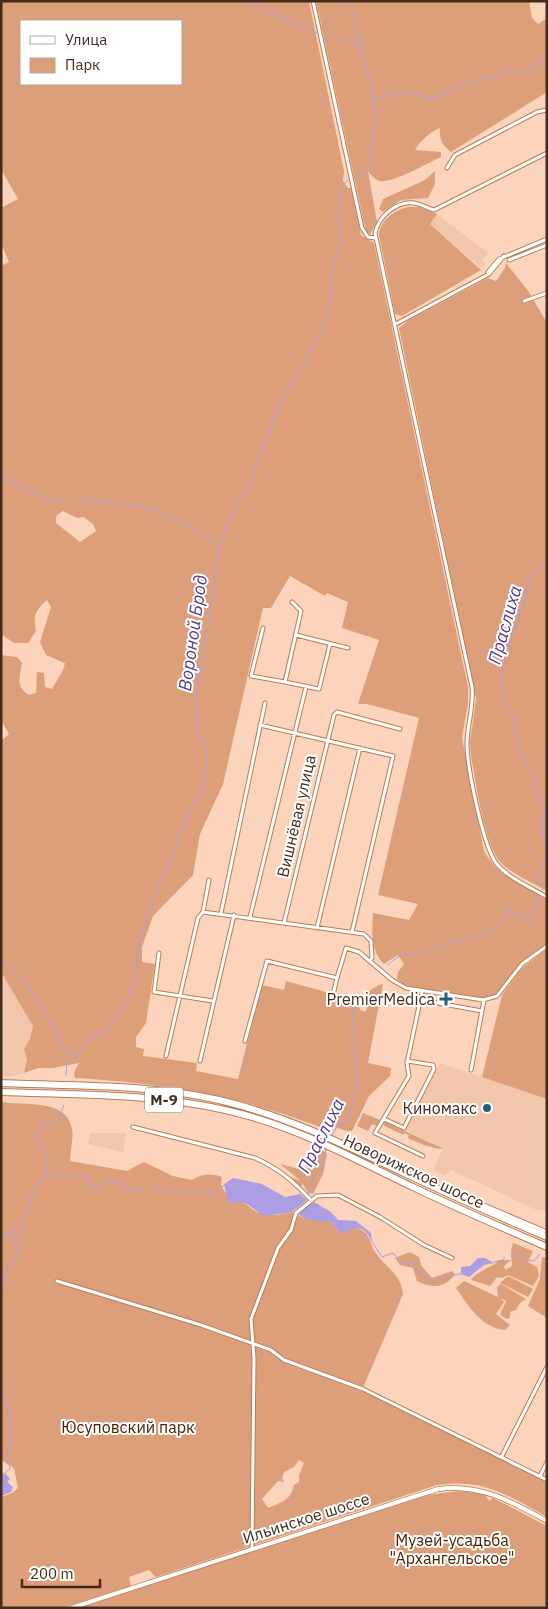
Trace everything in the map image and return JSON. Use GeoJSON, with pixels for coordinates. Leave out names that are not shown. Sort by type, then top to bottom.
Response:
{"type":"FeatureCollection","features":[{"type":"Feature","properties":{"kind":"highway","name":"Новорижское шоссе"},"geometry":{"type":"LineString","coordinates":[[1,1083],[117,1086],[198,1096],[251,1108],[324,1136],[547,1237]]}},
{"type":"Feature","properties":{"kind":"highway","name":"Новорижское шоссе"},"geometry":{"type":"LineString","coordinates":[[1,1092],[117,1096],[198,1105],[268,1122],[321,1143],[453,1206],[547,1246]]}},
{"type":"Feature","properties":{"kind":"main road","name":"Ильинское шоссе"},"geometry":{"type":"LineString","coordinates":[[71,1608],[426,1492],[449,1488],[471,1488],[494,1494],[547,1521]]}},
{"type":"Feature","properties":{"kind":"street"},"geometry":{"type":"LineString","coordinates":[[313,1],[362,228],[368,237],[375,238]]}},
{"type":"Feature","properties":{"kind":"street"},"geometry":{"type":"LineString","coordinates":[[447,168],[455,155],[537,112],[547,110]]}},
{"type":"Feature","properties":{"kind":"street"},"geometry":{"type":"LineString","coordinates":[[547,153],[434,210],[415,204],[401,204],[389,211],[380,221],[375,238],[472,687],[474,703],[467,743],[468,757],[485,838],[495,862],[505,872],[547,897]]}},
{"type":"Feature","properties":{"kind":"street"},"geometry":{"type":"LineString","coordinates":[[394,325],[490,273],[504,256],[547,239]]}},
{"type":"Feature","properties":{"kind":"street"},"geometry":{"type":"LineString","coordinates":[[509,260],[547,245]]}},
{"type":"Feature","properties":{"kind":"street"},"geometry":{"type":"LineString","coordinates":[[524,300],[547,293]]}},
{"type":"Feature","properties":{"kind":"street"},"geometry":{"type":"LineString","coordinates":[[285,682],[301,611],[292,602]]}},
{"type":"Feature","properties":{"kind":"street"},"geometry":{"type":"LineString","coordinates":[[263,628],[251,676],[319,689],[330,644]]}},
{"type":"Feature","properties":{"kind":"street"},"geometry":{"type":"LineString","coordinates":[[296,635],[348,648]]}},
{"type":"Feature","properties":{"kind":"street"},"geometry":{"type":"LineString","coordinates":[[250,918],[293,733],[306,687]]}},
{"type":"Feature","properties":{"kind":"street"},"geometry":{"type":"LineString","coordinates":[[221,913],[266,703]]}},
{"type":"Feature","properties":{"kind":"street","name":"Вишнёвая улица"},"geometry":{"type":"LineString","coordinates":[[284,923],[334,714],[338,712],[400,729]]}},
{"type":"Feature","properties":{"kind":"street"},"geometry":{"type":"LineString","coordinates":[[260,725],[394,756],[352,932]]}},
{"type":"Feature","properties":{"kind":"street"},"geometry":{"type":"LineString","coordinates":[[318,928],[360,748]]}},
{"type":"Feature","properties":{"kind":"street"},"geometry":{"type":"LineString","coordinates":[[166,1056],[198,918],[202,912],[209,880]]}},
{"type":"Feature","properties":{"kind":"street"},"geometry":{"type":"LineString","coordinates":[[202,912],[221,913],[364,934],[370,938],[372,958],[369,961]]}},
{"type":"Feature","properties":{"kind":"street"},"geometry":{"type":"LineString","coordinates":[[200,1061],[234,915]]}},
{"type":"Feature","properties":{"kind":"street"},"geometry":{"type":"LineString","coordinates":[[334,995],[346,948],[354,950],[399,985],[422,992],[484,1000],[497,996],[522,964],[547,946]]}},
{"type":"Feature","properties":{"kind":"street"},"geometry":{"type":"LineString","coordinates":[[159,953],[154,992],[213,1001]]}},
{"type":"Feature","properties":{"kind":"street"},"geometry":{"type":"LineString","coordinates":[[245,1041],[267,961],[338,978]]}},
{"type":"Feature","properties":{"kind":"street"},"geometry":{"type":"LineString","coordinates":[[422,992],[407,1061],[409,1071],[406,1082],[375,1133],[423,1156]]}},
{"type":"Feature","properties":{"kind":"street"},"geometry":{"type":"LineString","coordinates":[[421,1000],[482,1011]]}},
{"type":"Feature","properties":{"kind":"street"},"geometry":{"type":"LineString","coordinates":[[471,1070],[484,1000]]}},
{"type":"Feature","properties":{"kind":"street"},"geometry":{"type":"LineString","coordinates":[[384,1119],[404,1128],[434,1070],[432,1065],[407,1061]]}},
{"type":"Feature","properties":{"kind":"street"},"geometry":{"type":"LineString","coordinates":[[133,1127],[263,1162],[286,1175],[310,1199]]}},
{"type":"Feature","properties":{"kind":"street"},"geometry":{"type":"LineString","coordinates":[[396,1170],[547,1232]]}},
{"type":"Feature","properties":{"kind":"street"},"geometry":{"type":"LineString","coordinates":[[252,1548],[254,1386],[251,1319],[270,1266],[278,1248],[291,1230],[296,1213],[310,1199],[317,1196],[332,1194],[345,1197],[424,1246],[452,1258]]}},
{"type":"Feature","properties":{"kind":"street"},"geometry":{"type":"LineString","coordinates":[[56,1281],[176,1317],[271,1350],[284,1360],[363,1389],[502,1456],[547,1480]]}},
{"type":"Feature","properties":{"kind":"street"},"geometry":{"type":"LineString","coordinates":[[502,1456],[547,1367]]}},
{"type":"Feature","properties":{"kind":"street"},"geometry":{"type":"LineString","coordinates":[[540,1476],[547,1462]]}},
{"type":"Feature","properties":{"kind":"shaded area"},"geometry":{"type":"Polygon","coordinates":[[[437,214],[488,253],[482,261],[485,264],[481,268],[429,223],[437,214]]]}},
{"type":"Feature","properties":{"kind":"shaded area"},"geometry":{"type":"Polygon","coordinates":[[[1,972],[33,1026],[30,1040],[24,1049],[27,1060],[24,1073],[13,1076],[1,1076],[1,972]]]}},
{"type":"Feature","properties":{"kind":"shaded area"},"geometry":{"type":"Polygon","coordinates":[[[440,1063],[547,1099],[547,1209],[545,1211],[534,1209],[452,1170],[445,1176],[433,1170],[443,1149],[406,1130],[440,1063]]]}},
{"type":"Feature","properties":{"kind":"shaded area"},"geometry":{"type":"Polygon","coordinates":[[[91,1133],[126,1133],[123,1152],[88,1144],[91,1133]]]}},
{"type":"Feature","properties":{"kind":"shaded area"},"geometry":{"type":"Polygon","coordinates":[[[233,1178],[262,1184],[285,1197],[300,1194],[307,1200],[292,1212],[265,1216],[245,1203],[228,1203],[224,1184],[233,1178]]]}},
{"type":"Feature","properties":{"kind":"shaded area"},"geometry":{"type":"Polygon","coordinates":[[[314,1202],[331,1212],[338,1220],[356,1221],[371,1233],[372,1242],[362,1229],[355,1228],[341,1234],[331,1222],[310,1220],[299,1215],[301,1210],[314,1202]]]}},
{"type":"Feature","properties":{"kind":"shaded area"},"geometry":{"type":"Polygon","coordinates":[[[478,1258],[485,1258],[494,1263],[484,1265],[469,1277],[461,1274],[461,1267],[470,1266],[478,1258]]]}},
{"type":"Feature","properties":{"kind":"shaded area"},"geometry":{"type":"Polygon","coordinates":[[[1,1474],[6,1474],[10,1479],[7,1482],[13,1487],[11,1492],[1,1496],[1,1474]]]}},
{"type":"Feature","properties":{"kind":"green space"},"geometry":{"type":"Polygon","coordinates":[[[1,1],[309,1],[344,171],[343,181],[348,188],[351,188],[361,235],[374,243],[468,687],[468,703],[462,738],[484,851],[496,868],[520,885],[547,900],[547,944],[521,964],[498,993],[486,998],[405,986],[397,979],[398,972],[404,964],[398,955],[384,964],[379,959],[373,940],[373,913],[409,920],[418,904],[378,895],[419,718],[367,704],[358,704],[379,640],[342,628],[348,602],[327,593],[325,596],[290,576],[271,608],[263,608],[223,784],[200,834],[193,875],[153,916],[142,947],[142,962],[155,964],[146,1023],[136,1037],[136,1047],[144,1049],[143,1056],[197,1063],[196,1071],[238,1079],[262,985],[284,990],[286,981],[348,998],[353,995],[357,999],[360,1010],[365,1012],[370,1002],[369,991],[383,984],[368,1063],[391,1068],[390,1076],[369,1096],[352,1131],[326,1123],[322,1123],[320,1127],[259,1106],[200,1092],[170,1087],[75,1078],[74,1073],[79,1063],[53,1068],[38,1068],[24,1073],[27,1060],[24,1049],[30,1039],[33,1026],[1,972],[1,741],[9,734],[1,720],[1,655],[17,657],[22,663],[20,685],[29,695],[36,693],[37,672],[44,673],[45,687],[52,689],[65,663],[46,655],[40,642],[51,607],[47,600],[36,614],[36,631],[28,643],[14,643],[1,634],[1,266],[9,262],[1,243],[1,208],[18,199],[1,169],[1,1]],[[63,511],[56,516],[56,523],[80,542],[96,531],[93,524],[84,517],[77,518],[63,511]]]}},
{"type":"Feature","properties":{"kind":"green space"},"geometry":{"type":"Polygon","coordinates":[[[316,1],[529,1],[532,18],[538,24],[547,18],[547,92],[451,152],[442,142],[440,128],[433,132],[422,140],[415,150],[441,152],[441,157],[409,173],[382,181],[377,180],[368,171],[377,222],[370,234],[366,232],[316,1]]]}},
{"type":"Feature","properties":{"kind":"green space"},"geometry":{"type":"Polygon","coordinates":[[[435,171],[435,184],[428,198],[401,200],[383,212],[379,209],[383,199],[425,180],[435,171]]]}},
{"type":"Feature","properties":{"kind":"green space"},"geometry":{"type":"Polygon","coordinates":[[[408,207],[419,207],[437,214],[430,224],[481,270],[402,316],[395,314],[379,235],[382,225],[389,216],[408,207]]]}},
{"type":"Feature","properties":{"kind":"green space"},"geometry":{"type":"Polygon","coordinates":[[[506,263],[529,292],[547,323],[547,891],[517,875],[501,863],[495,854],[485,828],[478,797],[470,742],[476,699],[399,328],[409,320],[488,278],[496,281],[505,268],[506,263]]]}},
{"type":"Feature","properties":{"kind":"green space"},"geometry":{"type":"Polygon","coordinates":[[[547,949],[547,1099],[482,1077],[502,995],[522,968],[547,949]]]}},
{"type":"Feature","properties":{"kind":"green space","name":"Юсуповский парк"},"geometry":{"type":"Polygon","coordinates":[[[1,1102],[43,1105],[62,1112],[68,1119],[72,1129],[70,1161],[127,1171],[144,1162],[173,1176],[192,1180],[199,1176],[218,1176],[222,1177],[221,1185],[231,1203],[240,1202],[268,1215],[292,1212],[303,1218],[331,1222],[338,1231],[345,1232],[354,1227],[365,1232],[378,1256],[397,1277],[403,1294],[362,1390],[500,1457],[547,1483],[547,1517],[507,1495],[482,1486],[454,1483],[437,1485],[156,1577],[149,1570],[129,1577],[131,1586],[62,1608],[1,1608],[1,1497],[12,1493],[18,1488],[14,1468],[1,1460],[1,1102]],[[299,1460],[294,1467],[284,1472],[282,1478],[284,1482],[278,1481],[262,1499],[268,1508],[288,1498],[294,1485],[299,1482],[299,1475],[304,1463],[299,1460]]]}},
{"type":"Feature","properties":{"kind":"green space"},"geometry":{"type":"Polygon","coordinates":[[[363,1113],[380,1120],[377,1126],[372,1124],[368,1131],[357,1126],[363,1113]]]}},
{"type":"Feature","properties":{"kind":"green space"},"geometry":{"type":"Polygon","coordinates":[[[385,1122],[444,1149],[431,1147],[408,1138],[409,1135],[404,1133],[403,1135],[383,1125],[385,1122]]]}},
{"type":"Feature","properties":{"kind":"green space"},"geometry":{"type":"Polygon","coordinates":[[[318,1148],[327,1153],[323,1174],[313,1194],[308,1192],[302,1183],[301,1188],[291,1177],[301,1181],[280,1164],[306,1171],[316,1158],[318,1148]]]}},
{"type":"Feature","properties":{"kind":"green space"},"geometry":{"type":"Polygon","coordinates":[[[513,1243],[533,1251],[528,1262],[537,1267],[539,1276],[533,1286],[508,1275],[502,1278],[497,1277],[490,1286],[471,1280],[499,1260],[511,1260],[504,1266],[505,1270],[512,1266],[511,1251],[513,1243]]]}},
{"type":"Feature","properties":{"kind":"green space"},"geometry":{"type":"Polygon","coordinates":[[[410,1252],[419,1257],[421,1265],[432,1278],[452,1271],[455,1275],[446,1283],[437,1286],[417,1281],[413,1268],[400,1265],[395,1258],[410,1252]]]}},
{"type":"Feature","properties":{"kind":"green space"},"geometry":{"type":"Polygon","coordinates":[[[542,1257],[547,1258],[547,1318],[528,1306],[540,1279],[542,1257]]]}},
{"type":"Feature","properties":{"kind":"green space"},"geometry":{"type":"Polygon","coordinates":[[[508,1276],[533,1289],[528,1297],[500,1283],[508,1276]]]}},
{"type":"Feature","properties":{"kind":"green space"},"geometry":{"type":"Polygon","coordinates":[[[464,1281],[498,1297],[497,1287],[501,1284],[526,1299],[520,1303],[516,1310],[510,1312],[510,1318],[507,1319],[500,1315],[506,1301],[500,1298],[504,1302],[496,1314],[510,1325],[505,1330],[496,1328],[476,1315],[456,1288],[464,1281]]]}},
{"type":"Feature","properties":{"kind":"green space","name":"Музей-усадьба \"Архангельское\""},"geometry":{"type":"Polygon","coordinates":[[[459,1491],[485,1494],[489,1501],[493,1498],[547,1526],[547,1608],[79,1608],[427,1495],[459,1491]]]}},
{"type":"Feature","properties":{"kind":"waterway"},"geometry":{"type":"LineString","coordinates":[[246,1],[318,33]]}},
{"type":"Feature","properties":{"kind":"waterway","name":"Вороной Брод"},"geometry":{"type":"LineString","coordinates":[[351,1],[362,53],[372,86],[376,121],[371,146],[372,169],[355,179]]}},
{"type":"Feature","properties":{"kind":"waterway"},"geometry":{"type":"LineString","coordinates":[[327,37],[360,44]]}},
{"type":"Feature","properties":{"kind":"waterway"},"geometry":{"type":"LineString","coordinates":[[374,99],[400,92],[435,98],[476,80],[492,78],[513,69],[522,74],[547,59]]}},
{"type":"Feature","properties":{"kind":"waterway","name":"Вороной Брод"},"geometry":{"type":"LineString","coordinates":[[66,1075],[67,1061],[76,1059],[76,1055],[95,1036],[106,1031],[127,1002],[136,979],[139,943],[159,884],[166,872],[188,814],[205,780],[207,754],[198,731],[196,699],[214,590],[217,553],[233,512],[251,481],[282,399],[309,356],[325,322],[329,310],[332,272],[342,242],[339,217],[341,186],[348,180]]}},
{"type":"Feature","properties":{"kind":"waterway"},"geometry":{"type":"LineString","coordinates":[[1,477],[53,501],[64,501]]}},
{"type":"Feature","properties":{"kind":"waterway"},"geometry":{"type":"LineString","coordinates":[[77,500],[115,502],[153,510],[189,525],[219,548]]}},
{"type":"Feature","properties":{"kind":"waterway","name":"Праслиха"},"geometry":{"type":"LineString","coordinates":[[504,701],[502,676],[507,650],[534,574],[537,569],[547,563]]}},
{"type":"Feature","properties":{"kind":"waterway","name":"Праслиха"},"geometry":{"type":"LineString","coordinates":[[506,705],[517,721],[514,725],[521,751],[527,765],[537,779],[533,783],[545,809],[543,831],[546,855],[537,879],[543,890]]}},
{"type":"Feature","properties":{"kind":"waterway","name":"Праслиха"},"geometry":{"type":"LineString","coordinates":[[388,965],[401,956],[427,951],[486,932],[505,919],[506,910],[510,909],[515,915],[520,912],[530,923],[539,897]]}},
{"type":"Feature","properties":{"kind":"waterway"},"geometry":{"type":"LineString","coordinates":[[1,960],[22,978],[50,1019],[63,1049],[75,1055]]}},
{"type":"Feature","properties":{"kind":"waterway","name":"Праслиха"},"geometry":{"type":"LineString","coordinates":[[332,1136],[337,1126],[347,1121],[355,1095],[357,1070],[353,1006]]}},
{"type":"Feature","properties":{"kind":"waterway","name":"Вороной Брод"},"geometry":{"type":"LineString","coordinates":[[1,1296],[7,1271],[18,1252],[15,1245],[17,1239],[13,1238],[14,1231],[11,1230],[18,1225],[22,1229],[25,1226],[23,1217],[27,1215],[24,1208],[33,1207],[29,1200],[48,1166],[47,1157],[39,1141],[38,1132],[42,1123],[53,1124],[58,1121],[64,1105]]}},
{"type":"Feature","properties":{"kind":"waterway","name":"Праслиха"},"geometry":{"type":"LineString","coordinates":[[308,1196],[312,1179],[322,1169],[326,1148]]}},
{"type":"Feature","properties":{"kind":"waterway","name":"Праслиха"},"geometry":{"type":"LineString","coordinates":[[43,1173],[56,1177],[88,1177],[90,1188],[109,1181],[113,1183],[115,1180],[135,1191],[144,1188]]}},
{"type":"Feature","properties":{"kind":"waterway","name":"Праслиха"},"geometry":{"type":"LineString","coordinates":[[154,1184],[167,1191],[215,1194],[224,1185]]}},
{"type":"Feature","properties":{"kind":"waterway"},"geometry":{"type":"LineString","coordinates":[[1,1231],[11,1237]]}},
{"type":"Feature","properties":{"kind":"waterway"},"geometry":{"type":"LineString","coordinates":[[372,1242],[382,1257],[393,1253],[402,1263],[413,1262],[417,1272],[425,1272],[431,1282],[445,1276],[461,1274]]}},
{"type":"Feature","properties":{"kind":"waterway"},"geometry":{"type":"LineString","coordinates":[[511,1256],[520,1253],[526,1260],[534,1261],[540,1254]]}},
{"type":"Feature","properties":{"kind":"waterway"},"geometry":{"type":"LineString","coordinates":[[494,1262],[503,1260],[505,1257]]}},
{"type":"Feature","properties":{"kind":"waterway","name":"Вороной Брод"},"geometry":{"type":"LineString","coordinates":[[1,1351],[1,1366]]}},
{"type":"Feature","properties":{"kind":"waterway","name":"Вороной Брод"},"geometry":{"type":"LineString","coordinates":[[1,1386],[9,1416],[11,1446],[7,1453],[10,1469],[1,1476]]}},
{"type":"Feature","properties":{"kind":"place","name":"PremierMedica"},"geometry":{"type":"Point","coordinates":[446,999]}},
{"type":"Feature","properties":{"kind":"place","name":"Киномакс"},"geometry":{"type":"Point","coordinates":[487,1108]}}]}
